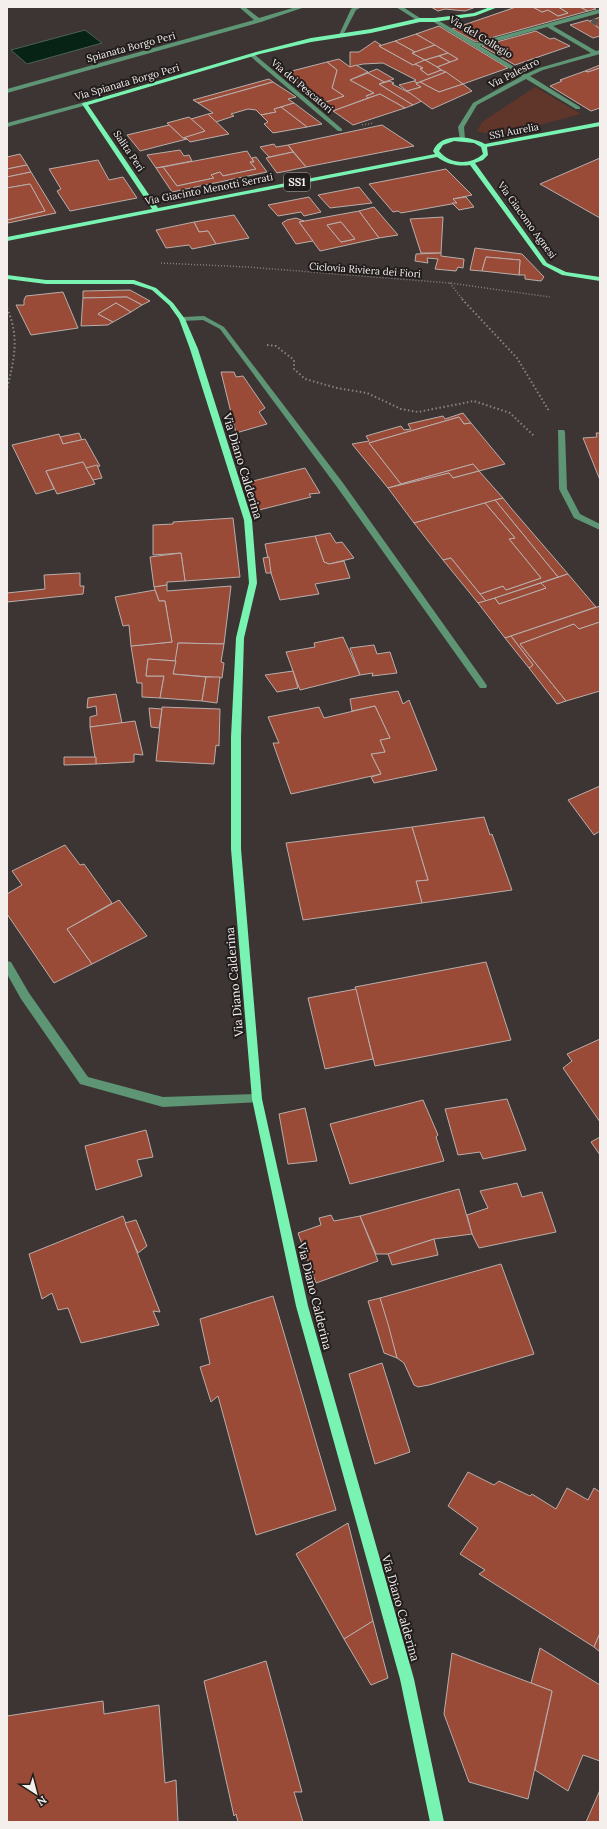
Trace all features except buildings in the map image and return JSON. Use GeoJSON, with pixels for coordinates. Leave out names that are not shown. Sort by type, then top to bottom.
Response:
{"type":"FeatureCollection","features":[{"type":"Feature","properties":{"kind":"main road","name":"Via Spianata Borgo Peri"},"geometry":{"type":"LineString","coordinates":[[85,104],[252,55],[311,40],[371,31],[420,20],[434,20],[475,14],[495,7]]}},
{"type":"Feature","properties":{"kind":"main road","name":"Salita Peri"},"geometry":{"type":"LineString","coordinates":[[85,104],[156,210]]}},
{"type":"Feature","properties":{"kind":"main road","name":"SS1 Aurelia"},"geometry":{"type":"LineString","coordinates":[[438,155],[436,150],[441,143],[454,139],[475,141],[484,146],[600,124]]}},
{"type":"Feature","properties":{"kind":"main road","name":"SS1 Aurelia"},"geometry":{"type":"LineString","coordinates":[[472,163],[484,158],[486,154],[484,146]]}},
{"type":"Feature","properties":{"kind":"main road","name":"Via Giacinto Menotti Serrati"},"geometry":{"type":"LineString","coordinates":[[7,238],[438,155]]}},
{"type":"Feature","properties":{"kind":"main road"},"geometry":{"type":"LineString","coordinates":[[438,155],[448,161],[472,163]]}},
{"type":"Feature","properties":{"kind":"main road","name":"Via Giacomo Agnesi"},"geometry":{"type":"LineString","coordinates":[[472,163],[545,264],[561,272],[600,279]]}},
{"type":"Feature","properties":{"kind":"main road","name":"Via Diano Calderina"},"geometry":{"type":"LineString","coordinates":[[7,277],[46,282],[134,282],[154,289],[171,304],[182,319],[194,350],[248,520],[253,583],[240,638],[236,737],[236,849],[257,1099],[302,1306],[407,1679],[437,1822]]}},
{"type":"Feature","properties":{"kind":"street"},"geometry":{"type":"LineString","coordinates":[[242,7],[259,21]]}},
{"type":"Feature","properties":{"kind":"street","name":"Spianata Borgo Peri"},"geometry":{"type":"LineString","coordinates":[[7,91],[259,21],[302,7]]}},
{"type":"Feature","properties":{"kind":"street"},"geometry":{"type":"LineString","coordinates":[[340,36],[354,10],[359,7]]}},
{"type":"Feature","properties":{"kind":"street"},"geometry":{"type":"LineString","coordinates":[[399,7],[420,20]]}},
{"type":"Feature","properties":{"kind":"street"},"geometry":{"type":"LineString","coordinates":[[477,45],[600,11]]}},
{"type":"Feature","properties":{"kind":"street"},"geometry":{"type":"LineString","coordinates":[[585,16],[592,20]]}},
{"type":"Feature","properties":{"kind":"street","name":"Via del Collegio"},"geometry":{"type":"LineString","coordinates":[[434,20],[578,108]]}},
{"type":"Feature","properties":{"kind":"street"},"geometry":{"type":"LineString","coordinates":[[549,26],[598,53]]}},
{"type":"Feature","properties":{"kind":"street","name":"Via Palestro"},"geometry":{"type":"LineString","coordinates":[[462,139],[461,127],[476,104],[541,69],[598,53]]}},
{"type":"Feature","properties":{"kind":"street","name":"Via dei Pescatori"},"geometry":{"type":"LineString","coordinates":[[252,55],[340,130]]}},
{"type":"Feature","properties":{"kind":"street","name":"Via Spianata Borgo Peri"},"geometry":{"type":"LineString","coordinates":[[7,125],[85,104]]}},
{"type":"Feature","properties":{"kind":"street"},"geometry":{"type":"LineString","coordinates":[[182,319],[204,318],[222,328],[344,492],[483,686]]}},
{"type":"Feature","properties":{"kind":"street"},"geometry":{"type":"LineString","coordinates":[[561,432],[563,489],[577,516],[600,527]]}},
{"type":"Feature","properties":{"kind":"street"},"geometry":{"type":"LineString","coordinates":[[7,965],[25,996],[84,1081],[163,1102],[257,1099]]}},
{"type":"Feature","properties":{"kind":"path","name":"Ciclovia Riviera dei Fiori"},"geometry":{"type":"LineString","coordinates":[[154,263],[248,267],[450,283],[553,297]]}},
{"type":"Feature","properties":{"kind":"path"},"geometry":{"type":"LineString","coordinates":[[450,283],[466,305],[517,358],[561,432]]}},
{"type":"Feature","properties":{"kind":"path"},"geometry":{"type":"LineString","coordinates":[[7,308],[16,335],[16,351],[7,389]]}},
{"type":"Feature","properties":{"kind":"path"},"geometry":{"type":"LineString","coordinates":[[232,341],[276,346],[294,360],[294,369],[305,379],[337,388],[367,393],[401,408],[418,412],[474,401],[510,413],[548,452],[562,470]]}},
{"type":"Feature","properties":{"kind":"shaded area"},"geometry":{"type":"Polygon","coordinates":[[[85,30],[102,43],[27,64],[11,50],[85,30]]]}},
{"type":"Feature","properties":{"kind":"shaded area"},"geometry":{"type":"Polygon","coordinates":[[[535,87],[581,114],[505,134],[493,135],[477,131],[482,122],[535,87]]]}},
{"type":"Feature","properties":{"kind":"tunnel"},"geometry":{"type":"LineString","coordinates":[[592,20],[600,25]]}}]}
